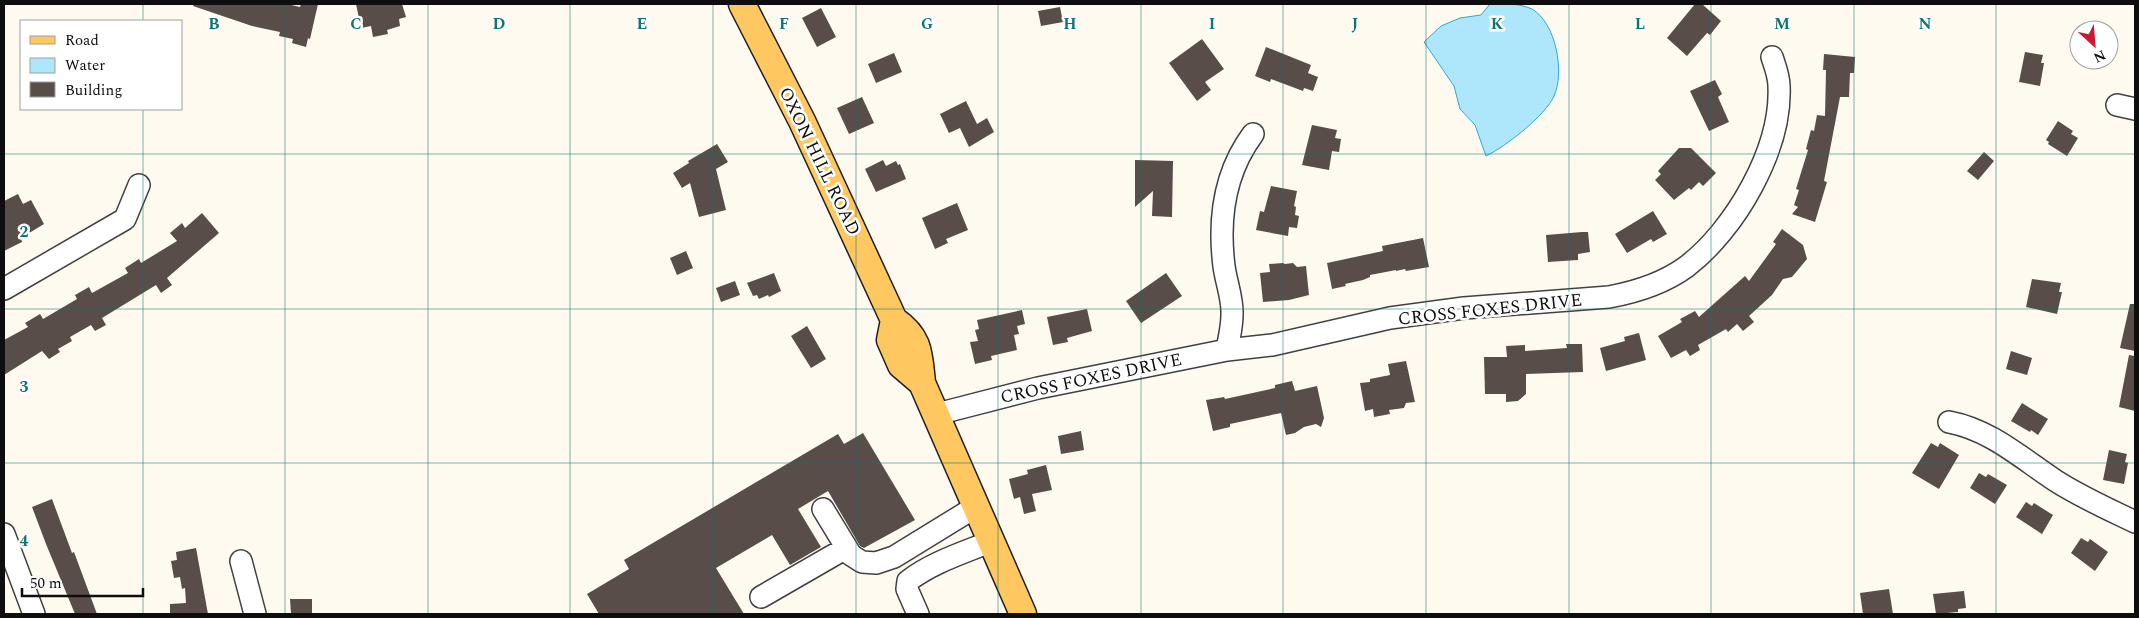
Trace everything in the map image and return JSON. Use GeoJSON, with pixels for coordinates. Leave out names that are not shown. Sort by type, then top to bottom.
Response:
{"type":"FeatureCollection","features":[{"type":"Feature","properties":{"kind":"main road","name":"OXON HILL ROAD"},"geometry":{"type":"LineString","coordinates":[[742,4],[802,121],[894,320],[909,330],[919,352],[922,383],[1023,614]]}},
{"type":"Feature","properties":{"kind":"street","name":"CROSS FOXES DRIVE"},"geometry":{"type":"LineString","coordinates":[[937,414],[1038,388],[1227,350],[1272,345],[1390,318],[1464,308],[1609,297],[1644,288],[1687,266],[1708,246],[1731,219],[1757,176],[1775,127],[1780,97],[1778,75],[1772,57]]}},
{"type":"Feature","properties":{"kind":"street"},"geometry":{"type":"LineString","coordinates":[[1227,350],[1232,316],[1221,238],[1223,219],[1233,167],[1253,134]]}},
{"type":"Feature","properties":{"kind":"street"},"geometry":{"type":"LineString","coordinates":[[4,289],[125,219],[139,185]]}},
{"type":"Feature","properties":{"kind":"street"},"geometry":{"type":"LineString","coordinates":[[1949,422],[1967,425],[1992,437],[2057,481],[2095,503],[2135,522]]}},
{"type":"Feature","properties":{"kind":"street"},"geometry":{"type":"LineString","coordinates":[[824,509],[851,555],[862,562],[876,563],[885,561],[977,506]]}},
{"type":"Feature","properties":{"kind":"street"},"geometry":{"type":"LineString","coordinates":[[4,537],[34,614]]}},
{"type":"Feature","properties":{"kind":"street"},"geometry":{"type":"LineString","coordinates":[[918,614],[907,589],[908,581],[936,562],[952,558],[992,541]]}},
{"type":"Feature","properties":{"kind":"street"},"geometry":{"type":"LineString","coordinates":[[761,597],[846,548]]}},
{"type":"Feature","properties":{"kind":"street"},"geometry":{"type":"LineString","coordinates":[[240,561],[255,614]]}},
{"type":"Feature","properties":{"kind":"water"},"geometry":{"type":"Polygon","coordinates":[[[1490,4],[1522,6],[1532,9],[1540,16],[1552,36],[1556,49],[1559,74],[1554,96],[1543,112],[1514,138],[1486,156],[1475,125],[1460,109],[1454,86],[1424,42],[1441,26],[1460,18],[1481,15],[1490,4]]]}},
{"type":"Feature","properties":{"kind":"building"},"geometry":{"type":"Polygon","coordinates":[[[194,4],[287,4],[300,7],[301,4],[318,4],[310,39],[308,38],[306,47],[292,43],[293,39],[279,36],[280,32],[252,26],[193,6],[194,4]]]}},
{"type":"Feature","properties":{"kind":"building"},"geometry":{"type":"Polygon","coordinates":[[[356,4],[402,4],[406,17],[399,19],[400,26],[387,30],[388,34],[373,37],[371,26],[361,28],[356,4]]]}},
{"type":"Feature","properties":{"kind":"building"},"geometry":{"type":"Polygon","coordinates":[[[1695,4],[1702,4],[1721,21],[1710,35],[1707,33],[1687,56],[1667,38],[1695,4]]]}},
{"type":"Feature","properties":{"kind":"building"},"geometry":{"type":"Polygon","coordinates":[[[1060,7],[1063,22],[1041,26],[1038,11],[1060,7]]]}},
{"type":"Feature","properties":{"kind":"building"},"geometry":{"type":"Polygon","coordinates":[[[821,8],[836,37],[817,47],[802,18],[821,8]]]}},
{"type":"Feature","properties":{"kind":"building"},"geometry":{"type":"Polygon","coordinates":[[[1202,39],[1224,69],[1205,82],[1211,90],[1197,101],[1169,63],[1202,39]]]}},
{"type":"Feature","properties":{"kind":"building"},"geometry":{"type":"Polygon","coordinates":[[[1266,47],[1311,65],[1308,73],[1318,77],[1313,91],[1304,88],[1303,91],[1271,79],[1270,82],[1255,76],[1266,47]]]}},
{"type":"Feature","properties":{"kind":"building"},"geometry":{"type":"Polygon","coordinates":[[[2025,52],[2043,55],[2041,63],[2044,63],[2040,86],[2019,82],[2025,52]]]}},
{"type":"Feature","properties":{"kind":"building"},"geometry":{"type":"Polygon","coordinates":[[[894,53],[902,72],[876,83],[868,64],[894,53]]]}},
{"type":"Feature","properties":{"kind":"building"},"geometry":{"type":"Polygon","coordinates":[[[1824,54],[1855,57],[1854,73],[1850,73],[1849,97],[1840,97],[1824,181],[1827,182],[1815,222],[1792,214],[1798,207],[1794,205],[1799,190],[1796,189],[1808,150],[1806,149],[1811,130],[1814,131],[1817,115],[1825,116],[1826,70],[1823,70],[1824,54]]]}},
{"type":"Feature","properties":{"kind":"building"},"geometry":{"type":"Polygon","coordinates":[[[1715,80],[1722,94],[1718,97],[1729,122],[1709,131],[1690,91],[1715,80]]]}},
{"type":"Feature","properties":{"kind":"building"},"geometry":{"type":"Polygon","coordinates":[[[862,97],[874,123],[849,134],[837,108],[862,97]]]}},
{"type":"Feature","properties":{"kind":"building"},"geometry":{"type":"Polygon","coordinates":[[[966,101],[977,124],[987,118],[994,132],[969,147],[960,128],[949,133],[940,114],[966,101]]]}},
{"type":"Feature","properties":{"kind":"building"},"geometry":{"type":"Polygon","coordinates":[[[2058,121],[2073,131],[2071,134],[2078,138],[2067,156],[2048,144],[2049,142],[2046,140],[2058,121]]]}},
{"type":"Feature","properties":{"kind":"building"},"geometry":{"type":"Polygon","coordinates":[[[1312,125],[1337,130],[1335,138],[1341,139],[1339,152],[1332,151],[1329,170],[1302,165],[1312,125]]]}},
{"type":"Feature","properties":{"kind":"building"},"geometry":{"type":"Polygon","coordinates":[[[717,144],[728,162],[716,169],[726,210],[699,217],[690,183],[682,188],[673,173],[689,163],[688,161],[717,144]]]}},
{"type":"Feature","properties":{"kind":"building"},"geometry":{"type":"Polygon","coordinates":[[[1679,148],[1691,148],[1716,173],[1703,186],[1699,182],[1691,190],[1689,188],[1674,200],[1655,180],[1661,174],[1658,171],[1679,148]]]}},
{"type":"Feature","properties":{"kind":"building"},"geometry":{"type":"Polygon","coordinates":[[[1984,152],[1994,161],[1978,180],[1967,171],[1984,152]]]}},
{"type":"Feature","properties":{"kind":"building"},"geometry":{"type":"Polygon","coordinates":[[[883,160],[886,166],[896,161],[898,165],[900,164],[906,179],[876,192],[865,169],[883,160]]]}},
{"type":"Feature","properties":{"kind":"building"},"geometry":{"type":"Polygon","coordinates":[[[1135,160],[1173,161],[1172,217],[1152,216],[1153,191],[1135,207],[1135,160]]]}},
{"type":"Feature","properties":{"kind":"building"},"geometry":{"type":"Polygon","coordinates":[[[1271,186],[1297,191],[1294,206],[1296,207],[1295,215],[1299,216],[1297,228],[1289,227],[1288,236],[1256,230],[1260,211],[1264,212],[1271,186]]]}},
{"type":"Feature","properties":{"kind":"building"},"geometry":{"type":"Polygon","coordinates":[[[18,194],[23,204],[31,200],[44,224],[21,238],[22,242],[4,251],[4,201],[18,194]]]}},
{"type":"Feature","properties":{"kind":"building"},"geometry":{"type":"Polygon","coordinates":[[[957,203],[968,230],[946,239],[948,243],[935,249],[922,218],[957,203]]]}},
{"type":"Feature","properties":{"kind":"building"},"geometry":{"type":"Polygon","coordinates":[[[1653,211],[1667,234],[1653,242],[1651,239],[1627,253],[1615,234],[1653,211]]]}},
{"type":"Feature","properties":{"kind":"building"},"geometry":{"type":"Polygon","coordinates":[[[202,213],[219,233],[167,278],[172,285],[161,293],[156,285],[102,318],[106,325],[95,331],[91,325],[70,337],[72,341],[58,349],[60,352],[49,359],[42,351],[4,375],[4,340],[28,327],[25,323],[40,314],[43,319],[77,299],[75,295],[89,287],[92,293],[128,273],[125,268],[139,259],[141,263],[177,241],[170,233],[182,223],[185,228],[202,213]]]}},
{"type":"Feature","properties":{"kind":"building"},"geometry":{"type":"Polygon","coordinates":[[[1782,229],[1803,245],[1807,259],[1792,277],[1783,279],[1772,295],[1749,316],[1754,322],[1743,331],[1737,324],[1728,332],[1726,329],[1698,345],[1700,350],[1690,356],[1686,350],[1671,358],[1658,336],[1682,322],[1680,319],[1695,311],[1699,317],[1745,276],[1749,281],[1776,244],[1773,242],[1782,229]]]}},
{"type":"Feature","properties":{"kind":"building"},"geometry":{"type":"Polygon","coordinates":[[[1588,232],[1590,252],[1578,254],[1578,260],[1548,262],[1546,235],[1588,232]]]}},
{"type":"Feature","properties":{"kind":"building"},"geometry":{"type":"Polygon","coordinates":[[[1423,238],[1429,267],[1370,275],[1370,277],[1363,280],[1332,289],[1327,263],[1383,251],[1382,246],[1423,238]]]}},
{"type":"Feature","properties":{"kind":"building"},"geometry":{"type":"Polygon","coordinates":[[[686,251],[693,268],[677,275],[670,258],[686,251]]]}},
{"type":"Feature","properties":{"kind":"building"},"geometry":{"type":"Polygon","coordinates":[[[1293,263],[1297,267],[1306,266],[1309,295],[1289,300],[1263,302],[1260,273],[1270,272],[1269,264],[1293,263]]]}},
{"type":"Feature","properties":{"kind":"building"},"geometry":{"type":"Polygon","coordinates":[[[774,273],[781,291],[769,297],[768,295],[759,299],[757,295],[753,296],[747,283],[774,273]]]}},
{"type":"Feature","properties":{"kind":"building"},"geometry":{"type":"Polygon","coordinates":[[[1166,273],[1182,296],[1141,323],[1126,301],[1166,273]]]}},
{"type":"Feature","properties":{"kind":"building"},"geometry":{"type":"Polygon","coordinates":[[[2032,279],[2061,283],[2059,292],[2062,292],[2057,314],[2026,307],[2032,279]]]}},
{"type":"Feature","properties":{"kind":"building"},"geometry":{"type":"Polygon","coordinates":[[[735,281],[740,295],[721,302],[716,288],[735,281]]]}},
{"type":"Feature","properties":{"kind":"building"},"geometry":{"type":"Polygon","coordinates":[[[2130,304],[2135,304],[2135,351],[2120,348],[2130,304]]]}},
{"type":"Feature","properties":{"kind":"building"},"geometry":{"type":"Polygon","coordinates":[[[1087,309],[1092,331],[1067,338],[1068,342],[1053,345],[1047,317],[1087,309]]]}},
{"type":"Feature","properties":{"kind":"building"},"geometry":{"type":"Polygon","coordinates":[[[1022,310],[1025,324],[1017,326],[1019,334],[1014,335],[1017,350],[991,356],[992,360],[975,364],[970,342],[978,341],[975,330],[979,329],[977,320],[1022,310]]]}},
{"type":"Feature","properties":{"kind":"building"},"geometry":{"type":"Polygon","coordinates":[[[807,326],[826,359],[811,368],[791,336],[807,326]]]}},
{"type":"Feature","properties":{"kind":"building"},"geometry":{"type":"Polygon","coordinates":[[[1639,333],[1646,360],[1606,371],[1600,348],[1625,341],[1624,337],[1639,333]]]}},
{"type":"Feature","properties":{"kind":"building"},"geometry":{"type":"Polygon","coordinates":[[[1566,344],[1582,344],[1583,372],[1526,374],[1526,394],[1518,401],[1506,402],[1506,394],[1485,394],[1484,357],[1507,357],[1506,346],[1525,345],[1525,351],[1567,348],[1566,344]]]}},
{"type":"Feature","properties":{"kind":"building"},"geometry":{"type":"Polygon","coordinates":[[[2011,351],[2032,358],[2027,375],[2006,369],[2011,351]]]}},
{"type":"Feature","properties":{"kind":"building"},"geometry":{"type":"Polygon","coordinates":[[[2129,355],[2135,356],[2135,411],[2119,407],[2129,355]]]}},
{"type":"Feature","properties":{"kind":"building"},"geometry":{"type":"Polygon","coordinates":[[[1406,361],[1415,402],[1406,403],[1404,408],[1389,410],[1390,414],[1374,417],[1373,409],[1365,411],[1360,383],[1370,382],[1370,379],[1390,375],[1388,364],[1406,361]]]}},
{"type":"Feature","properties":{"kind":"building"},"geometry":{"type":"Polygon","coordinates":[[[1292,381],[1295,391],[1317,386],[1324,418],[1321,427],[1316,424],[1286,435],[1281,413],[1230,424],[1230,427],[1213,431],[1206,400],[1224,397],[1225,399],[1275,388],[1275,385],[1292,381]]]}},
{"type":"Feature","properties":{"kind":"building"},"geometry":{"type":"Polygon","coordinates":[[[2022,403],[2048,419],[2038,435],[2011,421],[2022,403]]]}},
{"type":"Feature","properties":{"kind":"building"},"geometry":{"type":"Polygon","coordinates":[[[1081,431],[1084,450],[1061,454],[1058,436],[1081,431]]]}},
{"type":"Feature","properties":{"kind":"building"},"geometry":{"type":"Polygon","coordinates":[[[863,433],[915,520],[864,548],[860,546],[828,491],[798,509],[821,547],[790,565],[772,535],[716,568],[744,614],[599,614],[587,594],[629,569],[624,560],[838,434],[844,444],[863,433]]]}},
{"type":"Feature","properties":{"kind":"building"},"geometry":{"type":"Polygon","coordinates":[[[1931,443],[1938,447],[1940,443],[1959,455],[1939,489],[1912,473],[1931,443]]]}},
{"type":"Feature","properties":{"kind":"building"},"geometry":{"type":"Polygon","coordinates":[[[2109,450],[2127,454],[2125,462],[2128,463],[2124,484],[2103,480],[2109,450]]]}},
{"type":"Feature","properties":{"kind":"building"},"geometry":{"type":"Polygon","coordinates":[[[1046,465],[1052,490],[1032,494],[1036,511],[1024,514],[1020,497],[1014,499],[1009,479],[1028,474],[1027,470],[1046,465]]]}},
{"type":"Feature","properties":{"kind":"building"},"geometry":{"type":"Polygon","coordinates":[[[1979,473],[1986,477],[1988,474],[2007,485],[1995,504],[1970,488],[1979,473]]]}},
{"type":"Feature","properties":{"kind":"building"},"geometry":{"type":"Polygon","coordinates":[[[52,499],[97,614],[75,614],[46,544],[32,507],[52,499]]]}},
{"type":"Feature","properties":{"kind":"building"},"geometry":{"type":"Polygon","coordinates":[[[2026,502],[2032,506],[2034,503],[2053,515],[2042,534],[2016,517],[2026,502]]]}},
{"type":"Feature","properties":{"kind":"building"},"geometry":{"type":"Polygon","coordinates":[[[2081,538],[2088,542],[2090,539],[2108,552],[2095,571],[2071,553],[2081,538]]]}},
{"type":"Feature","properties":{"kind":"building"},"geometry":{"type":"Polygon","coordinates":[[[196,548],[208,614],[170,614],[170,604],[186,603],[185,588],[182,589],[180,577],[174,578],[171,561],[177,560],[176,552],[196,548]]]}},
{"type":"Feature","properties":{"kind":"building"},"geometry":{"type":"Polygon","coordinates":[[[1889,589],[1893,614],[1863,614],[1860,593],[1889,589]]]}},
{"type":"Feature","properties":{"kind":"building"},"geometry":{"type":"Polygon","coordinates":[[[1964,591],[1966,608],[1958,609],[1958,612],[1936,614],[1933,594],[1964,591]]]}},
{"type":"Feature","properties":{"kind":"building"},"geometry":{"type":"Polygon","coordinates":[[[290,599],[312,599],[312,614],[291,614],[290,599]]]}}]}
